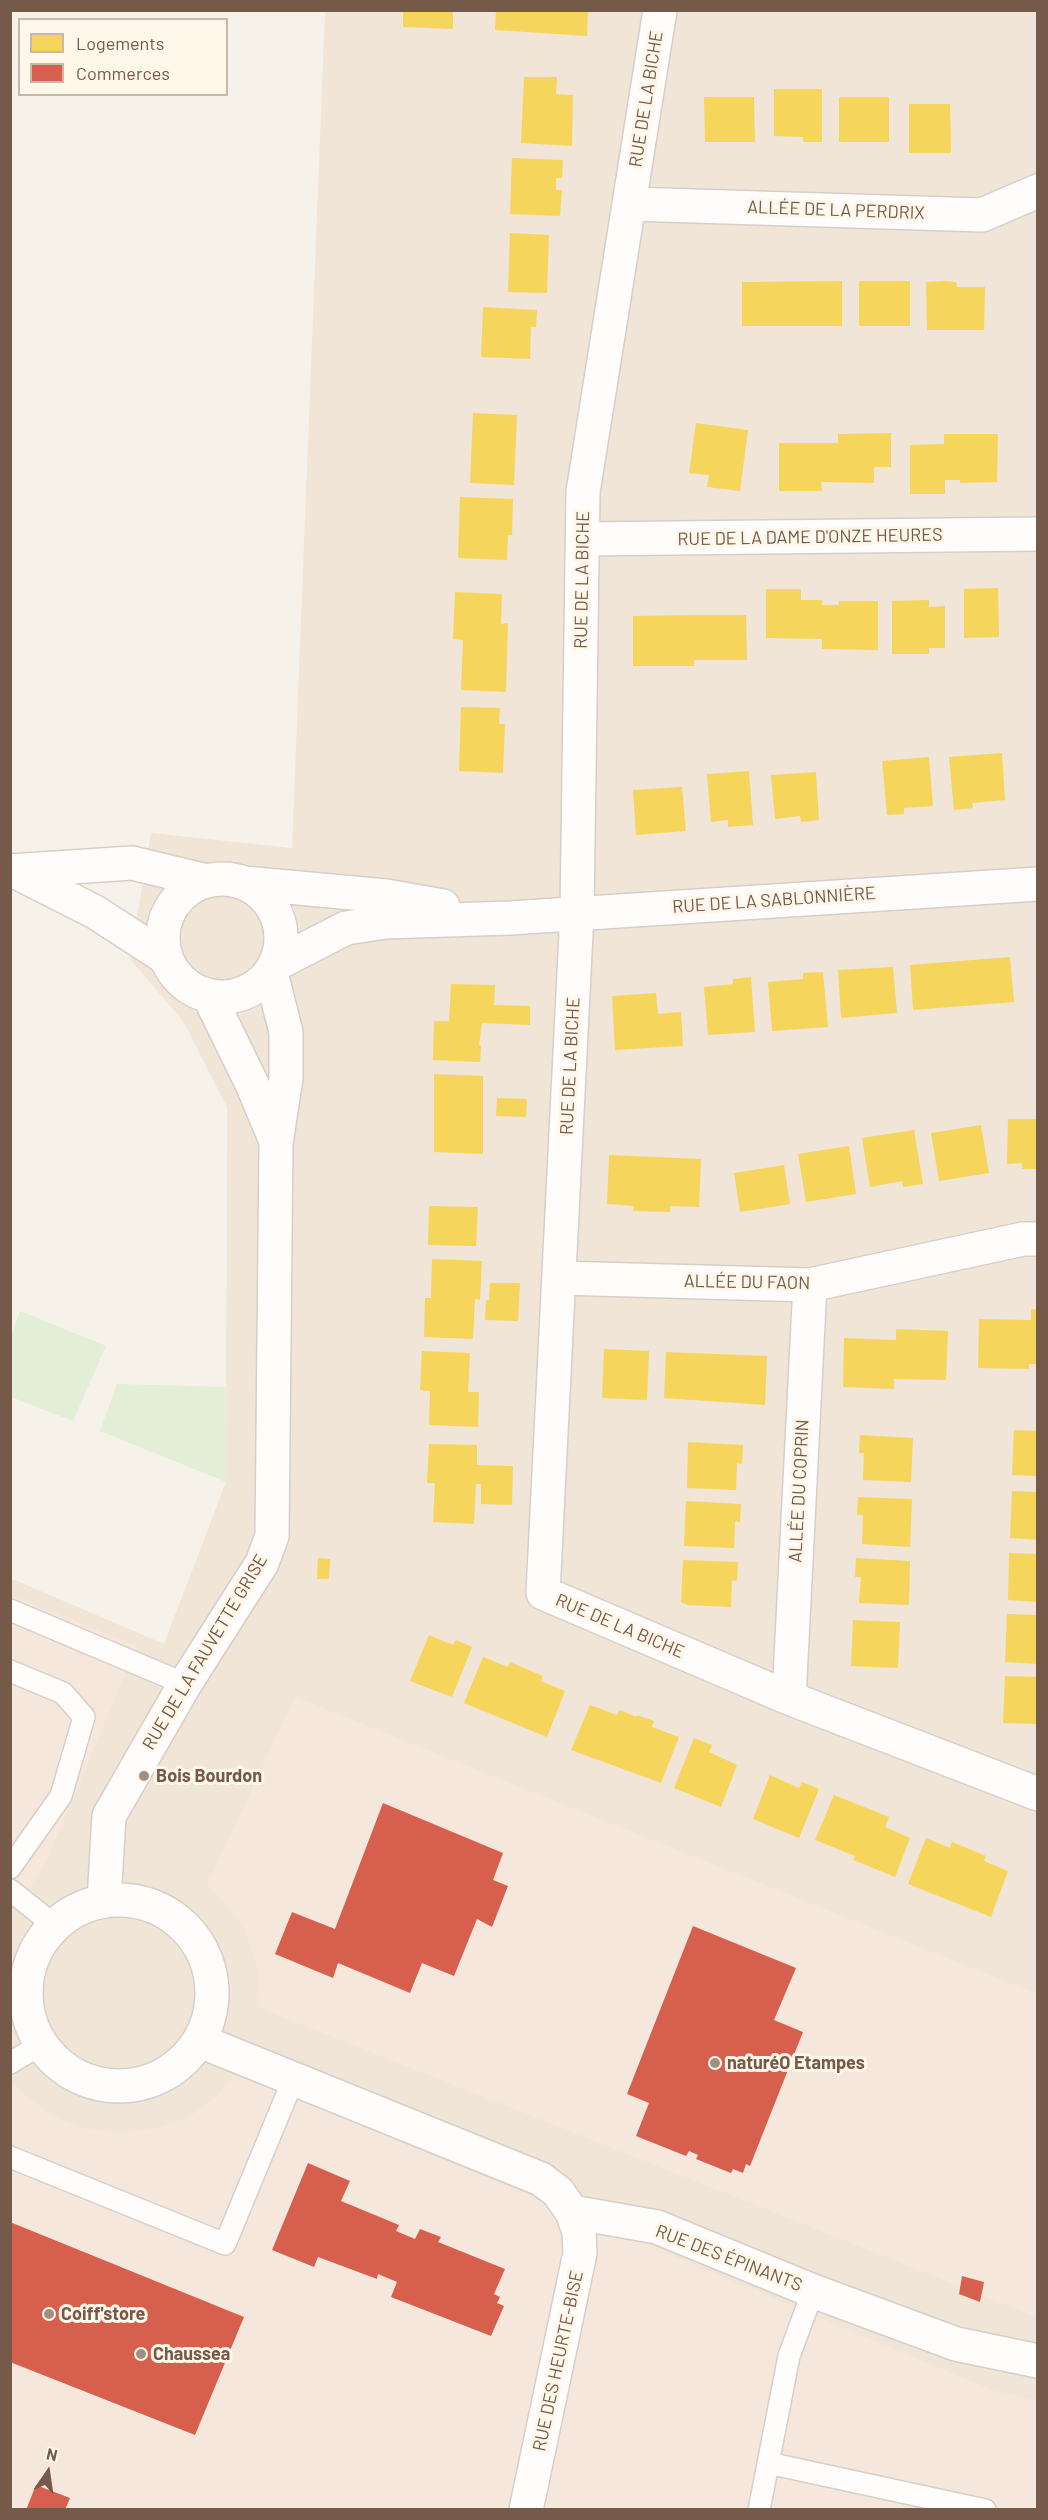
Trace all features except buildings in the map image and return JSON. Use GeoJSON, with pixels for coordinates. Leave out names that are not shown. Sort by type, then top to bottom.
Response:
{"type":"FeatureCollection","features":[{"type":"Feature","properties":{"kind":"street","name":"RUE DE LA BICHE"},"geometry":{"type":"LineString","coordinates":[[660,10],[584,492],[577,913],[543,1593],[789,1698],[1038,1794]]}},
{"type":"Feature","properties":{"kind":"street","name":"ALLÉE DE LA PERDRIX"},"geometry":{"type":"LineString","coordinates":[[630,204],[982,215],[1038,191]]}},
{"type":"Feature","properties":{"kind":"street","name":"RUE DE LA DAME D'ONZE HEURES"},"geometry":{"type":"LineString","coordinates":[[583,539],[1038,534]]}},
{"type":"Feature","properties":{"kind":"street"},"geometry":{"type":"LineString","coordinates":[[13,871],[132,863],[207,881]]}},
{"type":"Feature","properties":{"kind":"street"},"geometry":{"type":"LineString","coordinates":[[13,871],[94,912],[166,958]]}},
{"type":"Feature","properties":{"kind":"street"},"geometry":{"type":"LineString","coordinates":[[226,879],[244,883],[386,896],[510,918],[385,922],[346,928],[274,968],[259,985],[244,994],[227,998],[209,996],[191,989],[176,976],[166,958],[163,939],[166,920],[175,903],[189,889],[207,881],[226,879]]}},
{"type":"Feature","properties":{"kind":"street"},"geometry":{"type":"LineString","coordinates":[[244,883],[261,893],[277,917],[281,945],[274,968]]}},
{"type":"Feature","properties":{"kind":"street","name":"RUE DE LA SABLONNIÈRE"},"geometry":{"type":"LineString","coordinates":[[510,918],[1038,884]]}},
{"type":"Feature","properties":{"kind":"street","name":"RUE DE LA FAUVETTE GRISE"},"geometry":{"type":"LineString","coordinates":[[104,1901],[109,1816],[185,1684],[262,1563],[272,1536],[276,1143],[286,1078],[286,1032],[274,968]]}},
{"type":"Feature","properties":{"kind":"street","name":"RUE DE LA FAUVETTE GRISE"},"geometry":{"type":"LineString","coordinates":[[209,996],[252,1084],[276,1143]]}},
{"type":"Feature","properties":{"kind":"street","name":"ALLÉE DU FAON"},"geometry":{"type":"LineString","coordinates":[[560,1278],[810,1285],[1023,1239],[1038,1239]]}},
{"type":"Feature","properties":{"kind":"street","name":"ALLÉE DU COPRIN"},"geometry":{"type":"LineString","coordinates":[[789,1698],[810,1285]]}},
{"type":"Feature","properties":{"kind":"street"},"geometry":{"type":"LineString","coordinates":[[104,1901],[135,1901],[163,1911],[187,1929],[204,1954],[213,1983],[211,2013],[200,2041],[180,2066],[152,2081],[121,2088],[90,2083],[62,2068],[40,2045],[29,2021],[25,1995],[28,1969],[38,1945],[54,1925],[77,1909],[104,1901]]}},
{"type":"Feature","properties":{"kind":"street"},"geometry":{"type":"LineString","coordinates":[[200,2041],[541,2179],[558,2192],[572,2212]]}},
{"type":"Feature","properties":{"kind":"street","name":"RUE DES ÉPINANTS"},"geometry":{"type":"LineString","coordinates":[[572,2212],[657,2227],[813,2291],[957,2344],[1038,2361]]}},
{"type":"Feature","properties":{"kind":"street","name":"RUE DES HEURTE-BISE"},"geometry":{"type":"LineString","coordinates":[[526,2510],[580,2253],[579,2232],[572,2212]]}},
{"type":"Feature","properties":{"kind":"lane"},"geometry":{"type":"LineString","coordinates":[[10,1610],[185,1684]]}},
{"type":"Feature","properties":{"kind":"lane"},"geometry":{"type":"LineString","coordinates":[[10,1671],[63,1693],[84,1717],[61,1796],[10,1868]]}},
{"type":"Feature","properties":{"kind":"lane"},"geometry":{"type":"LineString","coordinates":[[10,1890],[54,1925]]}},
{"type":"Feature","properties":{"kind":"lane"},"geometry":{"type":"LineString","coordinates":[[10,2063],[40,2045]]}},
{"type":"Feature","properties":{"kind":"lane"},"geometry":{"type":"LineString","coordinates":[[10,2157],[225,2244],[293,2080]]}},
{"type":"Feature","properties":{"kind":"lane"},"geometry":{"type":"LineString","coordinates":[[759,2510],[789,2356],[813,2291]]}},
{"type":"Feature","properties":{"kind":"lane"},"geometry":{"type":"LineString","coordinates":[[768,2463],[985,2510]]}},
{"type":"Feature","properties":{"kind":"shaded area"},"geometry":{"type":"Polygon","coordinates":[[[325,11],[1037,11],[1037,2509],[11,2509],[10,1578],[164,1644],[226,1482],[227,1107],[183,1021],[130,959],[151,833],[292,848],[325,11]]]}},
{"type":"Feature","properties":{"kind":"shaded area"},"geometry":{"type":"Polygon","coordinates":[[[11,1595],[137,1646],[48,1858],[26,1895],[11,1912],[11,1595]]]}},
{"type":"Feature","properties":{"kind":"shaded area"},"geometry":{"type":"Polygon","coordinates":[[[295,1697],[1037,1994],[1037,2317],[260,2008],[259,1973],[245,1931],[226,1904],[207,1885],[295,1697]]]}},
{"type":"Feature","properties":{"kind":"shaded area"},"geometry":{"type":"Polygon","coordinates":[[[236,2073],[992,2390],[1037,2401],[1037,2509],[11,2509],[10,2078],[25,2095],[53,2116],[86,2129],[121,2133],[156,2129],[189,2117],[217,2096],[236,2073]]]}},
{"type":"Feature","properties":{"kind":"green space"},"geometry":{"type":"Polygon","coordinates":[[[20,1311],[106,1346],[73,1421],[11,1397],[11,1336],[20,1311]]]}},
{"type":"Feature","properties":{"kind":"green space"},"geometry":{"type":"Polygon","coordinates":[[[117,1384],[226,1387],[226,1482],[100,1431],[117,1384]]]}},
{"type":"Feature","properties":{"kind":"place","name":"Bois Bourdon"},"geometry":{"type":"Point","coordinates":[144,1776]}},
{"type":"Feature","properties":{"kind":"place","name":"naturéO Etampes"},"geometry":{"type":"Point","coordinates":[715,2063]}},
{"type":"Feature","properties":{"kind":"place","name":"Coiff'store"},"geometry":{"type":"Point","coordinates":[49,2314]}},
{"type":"Feature","properties":{"kind":"place","name":"Chaussea"},"geometry":{"type":"Point","coordinates":[141,2354]}}]}
